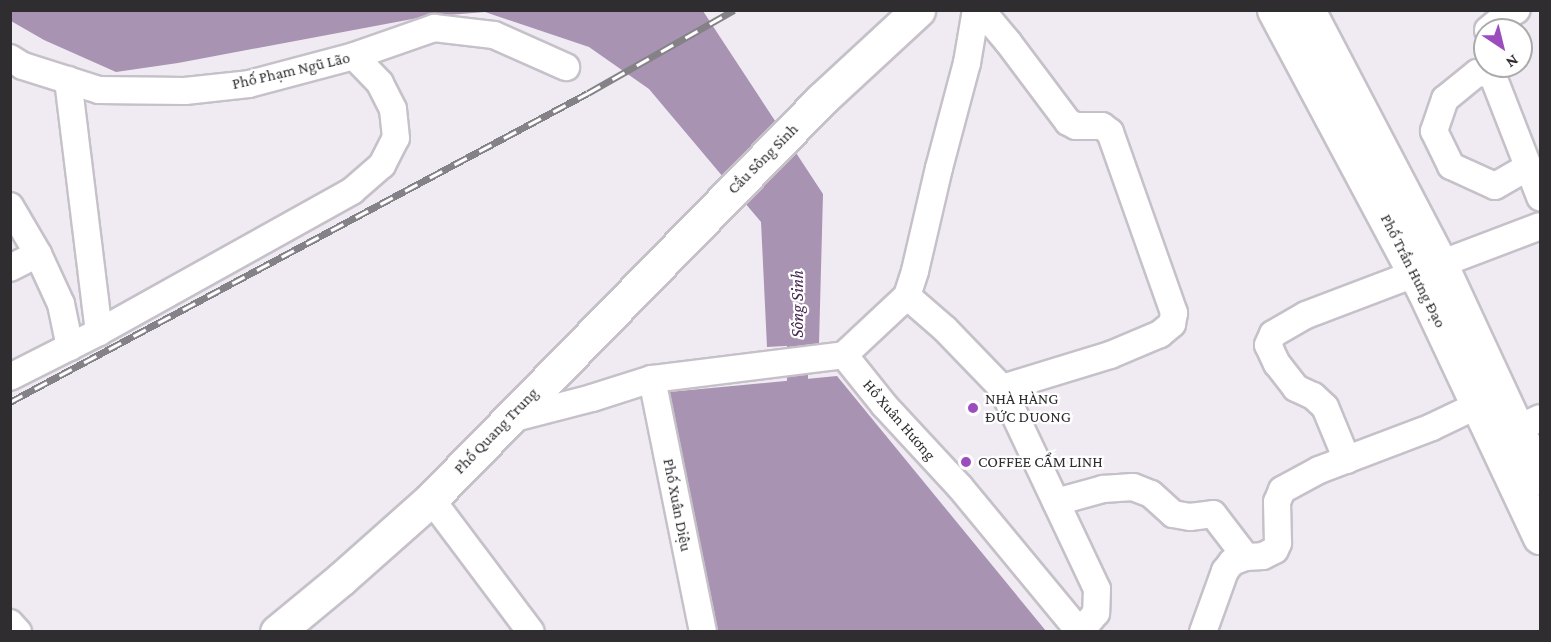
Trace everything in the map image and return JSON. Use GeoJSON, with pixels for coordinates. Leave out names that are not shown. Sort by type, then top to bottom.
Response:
{"type":"FeatureCollection","features":[{"type":"Feature","properties":{"kind":"main road","name":"Cầu Sông Sinh"},"geometry":{"type":"LineString","coordinates":[[703,219],[822,99],[918,10]]}},
{"type":"Feature","properties":{"kind":"main road","name":"Phố Trần Hưng Đạo"},"geometry":{"type":"LineString","coordinates":[[1274,10],[1428,268],[1529,423],[1540,478]]}},
{"type":"Feature","properties":{"kind":"main road","name":"Phố Trần Hưng Đạo"},"geometry":{"type":"LineString","coordinates":[[1308,10],[1428,268],[1480,404],[1540,537]]}},
{"type":"Feature","properties":{"kind":"main road","name":"Phố Quang Trung"},"geometry":{"type":"LineString","coordinates":[[277,632],[431,499],[703,219]]}},
{"type":"Feature","properties":{"kind":"street"},"geometry":{"type":"LineString","coordinates":[[505,421],[652,379],[844,355],[907,296],[967,63],[976,10]]}},
{"type":"Feature","properties":{"kind":"street"},"geometry":{"type":"LineString","coordinates":[[981,10],[1068,122],[1076,126],[1102,126],[1110,132],[1174,313],[1172,324],[1160,334],[1110,355],[1002,388]]}},
{"type":"Feature","properties":{"kind":"street"},"geometry":{"type":"LineString","coordinates":[[1503,18],[1517,10]]}},
{"type":"Feature","properties":{"kind":"street","name":"Phố Phạm Ngũ Lão"},"geometry":{"type":"LineString","coordinates":[[10,58],[23,66],[99,90],[185,91],[249,84],[354,56],[434,28],[494,35],[566,67]]}},
{"type":"Feature","properties":{"kind":"street"},"geometry":{"type":"LineString","coordinates":[[10,377],[99,332],[352,191],[382,165],[396,138],[393,109],[380,83],[354,56]]}},
{"type":"Feature","properties":{"kind":"street"},"geometry":{"type":"LineString","coordinates":[[1473,76],[1444,99],[1434,131],[1451,166],[1495,186],[1529,166]]}},
{"type":"Feature","properties":{"kind":"street"},"geometry":{"type":"LineString","coordinates":[[1494,78],[1540,197]]}},
{"type":"Feature","properties":{"kind":"street"},"geometry":{"type":"LineString","coordinates":[[68,80],[99,332]]}},
{"type":"Feature","properties":{"kind":"street"},"geometry":{"type":"LineString","coordinates":[[10,206],[38,254],[61,304],[70,347]]}},
{"type":"Feature","properties":{"kind":"street"},"geometry":{"type":"LineString","coordinates":[[1347,460],[1325,407],[1313,396],[1296,388],[1277,364],[1268,345],[1273,334],[1306,315],[1540,226]]}},
{"type":"Feature","properties":{"kind":"street"},"geometry":{"type":"LineString","coordinates":[[10,268],[38,254]]}},
{"type":"Feature","properties":{"kind":"street"},"geometry":{"type":"LineString","coordinates":[[907,296],[945,329],[1002,388],[1096,589],[1096,613],[1080,632]]}},
{"type":"Feature","properties":{"kind":"street","name":"Hồ Xuân Hương"},"geometry":{"type":"LineString","coordinates":[[844,355],[884,405],[960,487],[1080,632]]}},
{"type":"Feature","properties":{"kind":"street","name":"Phố Xuân Diệu"},"geometry":{"type":"LineString","coordinates":[[652,379],[703,632]]}},
{"type":"Feature","properties":{"kind":"street"},"geometry":{"type":"LineString","coordinates":[[1203,632],[1226,571],[1232,562],[1246,557],[1263,556],[1275,550],[1278,543],[1277,502],[1282,490],[1298,480],[1432,427],[1480,404]]}},
{"type":"Feature","properties":{"kind":"street"},"geometry":{"type":"LineString","coordinates":[[1056,501],[1104,489],[1133,488],[1151,494],[1173,514],[1190,517],[1213,514],[1246,557]]}},
{"type":"Feature","properties":{"kind":"street"},"geometry":{"type":"LineString","coordinates":[[431,499],[531,632]]}},
{"type":"Feature","properties":{"kind":"street"},"geometry":{"type":"LineString","coordinates":[[10,623],[18,632]]}},
{"type":"Feature","properties":{"kind":"water"},"geometry":{"type":"Polygon","coordinates":[[[11,10],[703,11],[823,194],[819,344],[767,347],[761,222],[649,89],[589,47],[485,12],[423,17],[178,63],[116,72],[44,40],[11,21],[11,10]]]}},
{"type":"Feature","properties":{"kind":"water"},"geometry":{"type":"Polygon","coordinates":[[[837,376],[1046,631],[718,631],[669,392],[837,376]]]}},
{"type":"Feature","properties":{"kind":"waterway","name":"Sông Sinh"},"geometry":{"type":"LineString","coordinates":[[797,318],[797,381]]}},
{"type":"Feature","properties":{"kind":"railway"},"geometry":{"type":"LineString","coordinates":[[10,402],[588,93],[734,10]]}},
{"type":"Feature","properties":{"kind":"place","name":"NHÀ HÀNG ĐỨC DUONG"},"geometry":{"type":"Point","coordinates":[973,408]}},
{"type":"Feature","properties":{"kind":"place","name":"COFFEE CẨM LINH"},"geometry":{"type":"Point","coordinates":[966,462]}}]}
